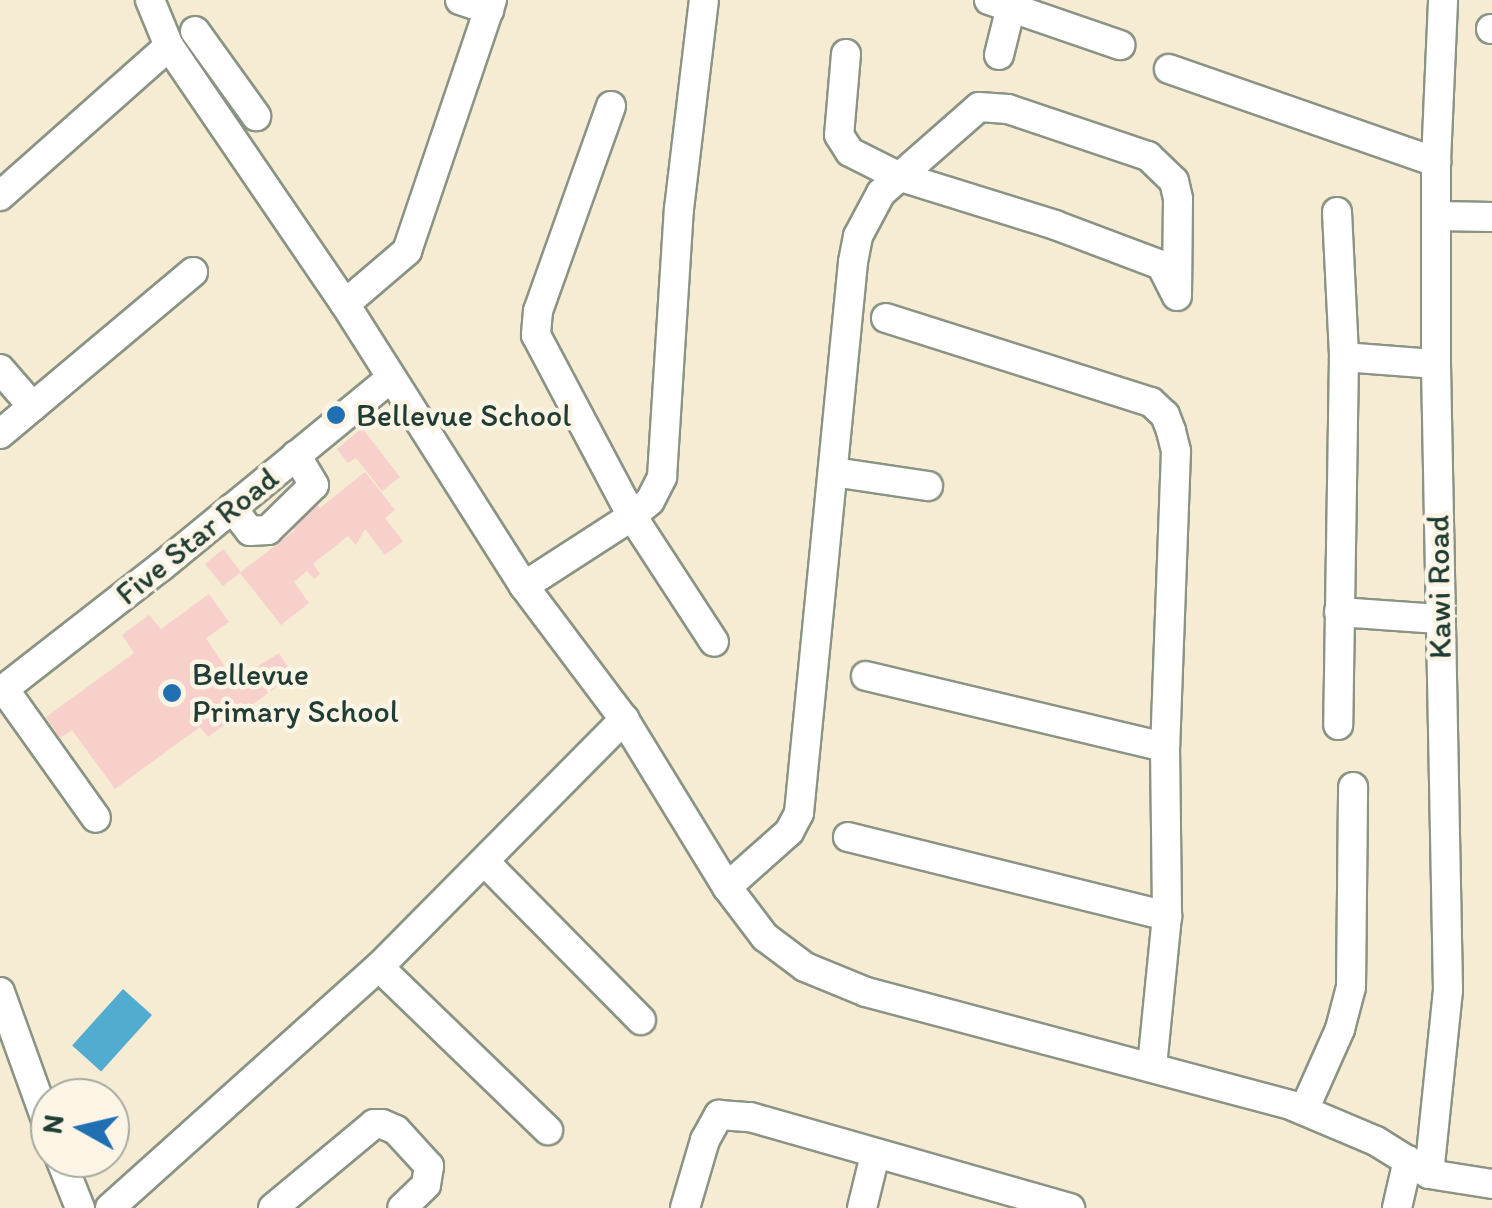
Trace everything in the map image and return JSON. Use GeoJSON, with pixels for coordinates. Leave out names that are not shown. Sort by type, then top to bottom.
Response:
{"type":"FeatureCollection","features":[{"type":"Feature","properties":{"kind":"street"},"geometry":{"type":"LineString","coordinates":[[150,0],[168,46],[346,304],[524,586],[624,719],[727,886],[766,937],[804,967],[866,992],[1152,1065],[1304,1110],[1419,1167],[1492,1184]]}},
{"type":"Feature","properties":{"kind":"street"},"geometry":{"type":"LineString","coordinates":[[346,304],[407,251],[490,5],[460,0]]}},
{"type":"Feature","properties":{"kind":"street"},"geometry":{"type":"LineString","coordinates":[[524,586],[632,516],[650,501],[662,477],[667,446],[677,228],[704,0]]}},
{"type":"Feature","properties":{"kind":"street","name":"Kawi Road"},"geometry":{"type":"LineString","coordinates":[[1397,1208],[1419,1167],[1448,990],[1436,364],[1436,162],[1443,0]]}},
{"type":"Feature","properties":{"kind":"street"},"geometry":{"type":"LineString","coordinates":[[999,55],[1000,4],[1120,45]]}},
{"type":"Feature","properties":{"kind":"street"},"geometry":{"type":"LineString","coordinates":[[195,31],[256,116]]}},
{"type":"Feature","properties":{"kind":"street"},"geometry":{"type":"LineString","coordinates":[[0,196],[168,46]]}},
{"type":"Feature","properties":{"kind":"street"},"geometry":{"type":"LineString","coordinates":[[727,886],[789,832],[799,814],[856,246],[881,193],[898,176],[966,116],[979,107],[994,105],[1148,156],[1174,181],[1178,198],[1177,296],[1161,264],[898,176],[850,152],[839,135],[846,54]]}},
{"type":"Feature","properties":{"kind":"street"},"geometry":{"type":"LineString","coordinates":[[1170,69],[1436,162]]}},
{"type":"Feature","properties":{"kind":"street"},"geometry":{"type":"LineString","coordinates":[[202,95],[226,75]]}},
{"type":"Feature","properties":{"kind":"street"},"geometry":{"type":"LineString","coordinates":[[611,106],[538,310],[536,336],[632,516],[714,642]]}},
{"type":"Feature","properties":{"kind":"street"},"geometry":{"type":"LineString","coordinates":[[1337,212],[1344,358],[1338,725]]}},
{"type":"Feature","properties":{"kind":"street"},"geometry":{"type":"LineString","coordinates":[[1437,216],[1492,217]]}},
{"type":"Feature","properties":{"kind":"street"},"geometry":{"type":"LineString","coordinates":[[0,434],[193,272]]}},
{"type":"Feature","properties":{"kind":"street"},"geometry":{"type":"LineString","coordinates":[[886,318],[1131,394],[1152,402],[1164,414],[1176,451],[1165,747],[1167,916],[1152,1065]]}},
{"type":"Feature","properties":{"kind":"street"},"geometry":{"type":"LineString","coordinates":[[1344,358],[1436,364]]}},
{"type":"Feature","properties":{"kind":"street"},"geometry":{"type":"LineString","coordinates":[[0,369],[33,406]]}},
{"type":"Feature","properties":{"kind":"street","name":"Five Star Road"},"geometry":{"type":"LineString","coordinates":[[2,690],[391,378]]}},
{"type":"Feature","properties":{"kind":"street"},"geometry":{"type":"LineString","coordinates":[[232,508],[250,530],[268,530],[314,486],[296,456]]}},
{"type":"Feature","properties":{"kind":"street"},"geometry":{"type":"LineString","coordinates":[[833,472],[928,486]]}},
{"type":"Feature","properties":{"kind":"street"},"geometry":{"type":"LineString","coordinates":[[1339,612],[1438,620]]}},
{"type":"Feature","properties":{"kind":"street"},"geometry":{"type":"LineString","coordinates":[[866,676],[1165,747]]}},
{"type":"Feature","properties":{"kind":"street"},"geometry":{"type":"LineString","coordinates":[[2,690],[96,818]]}},
{"type":"Feature","properties":{"kind":"street"},"geometry":{"type":"LineString","coordinates":[[122,1204],[379,967],[624,719]]}},
{"type":"Feature","properties":{"kind":"street"},"geometry":{"type":"LineString","coordinates":[[1304,1110],[1340,1029],[1350,987],[1353,787]]}},
{"type":"Feature","properties":{"kind":"street"},"geometry":{"type":"LineString","coordinates":[[848,837],[1167,916]]}},
{"type":"Feature","properties":{"kind":"street"},"geometry":{"type":"LineString","coordinates":[[485,862],[641,1020]]}},
{"type":"Feature","properties":{"kind":"street"},"geometry":{"type":"LineString","coordinates":[[379,967],[548,1130]]}},
{"type":"Feature","properties":{"kind":"street"},"geometry":{"type":"LineString","coordinates":[[3,1007],[30,1078]]}},
{"type":"Feature","properties":{"kind":"street"},"geometry":{"type":"LineString","coordinates":[[686,1208],[705,1140],[719,1115],[750,1117],[1055,1206]]}},
{"type":"Feature","properties":{"kind":"street"},"geometry":{"type":"LineString","coordinates":[[291,1203],[374,1124],[382,1124],[396,1130],[429,1166],[426,1186],[402,1208]]}},
{"type":"Feature","properties":{"kind":"street"},"geometry":{"type":"LineString","coordinates":[[862,1208],[875,1155]]}},
{"type":"Feature","properties":{"kind":"street"},"geometry":{"type":"LineString","coordinates":[[68,1178],[80,1208]]}},
{"type":"Feature","properties":{"kind":"shaded area"},"geometry":{"type":"Polygon","coordinates":[[[362,428],[400,477],[382,491],[356,458],[348,463],[337,449],[362,428]]]}},
{"type":"Feature","properties":{"kind":"shaded area","name":"Bellevue Primary School"},"geometry":{"type":"Polygon","coordinates":[[[365,472],[395,510],[385,518],[403,541],[385,555],[365,529],[356,545],[348,536],[313,564],[320,574],[314,579],[307,571],[294,582],[309,603],[281,625],[240,573],[223,586],[205,564],[223,549],[241,572],[295,530],[284,515],[309,496],[320,508],[365,472]]]}},
{"type":"Feature","properties":{"kind":"shaded area","name":"Bellevue Primary School"},"geometry":{"type":"Polygon","coordinates":[[[209,594],[229,622],[206,638],[234,681],[279,653],[293,675],[208,737],[200,727],[115,789],[72,730],[60,738],[46,717],[134,653],[122,635],[149,615],[161,629],[209,594]]]}},
{"type":"Feature","properties":{"kind":"water"},"geometry":{"type":"Polygon","coordinates":[[[123,989],[152,1015],[101,1072],[72,1045],[123,989]]]}},
{"type":"Feature","properties":{"kind":"place","name":"Bellevue School"},"geometry":{"type":"Point","coordinates":[336,415]}},
{"type":"Feature","properties":{"kind":"place","name":"Bellevue Primary School"},"geometry":{"type":"Point","coordinates":[172,693]}}]}
